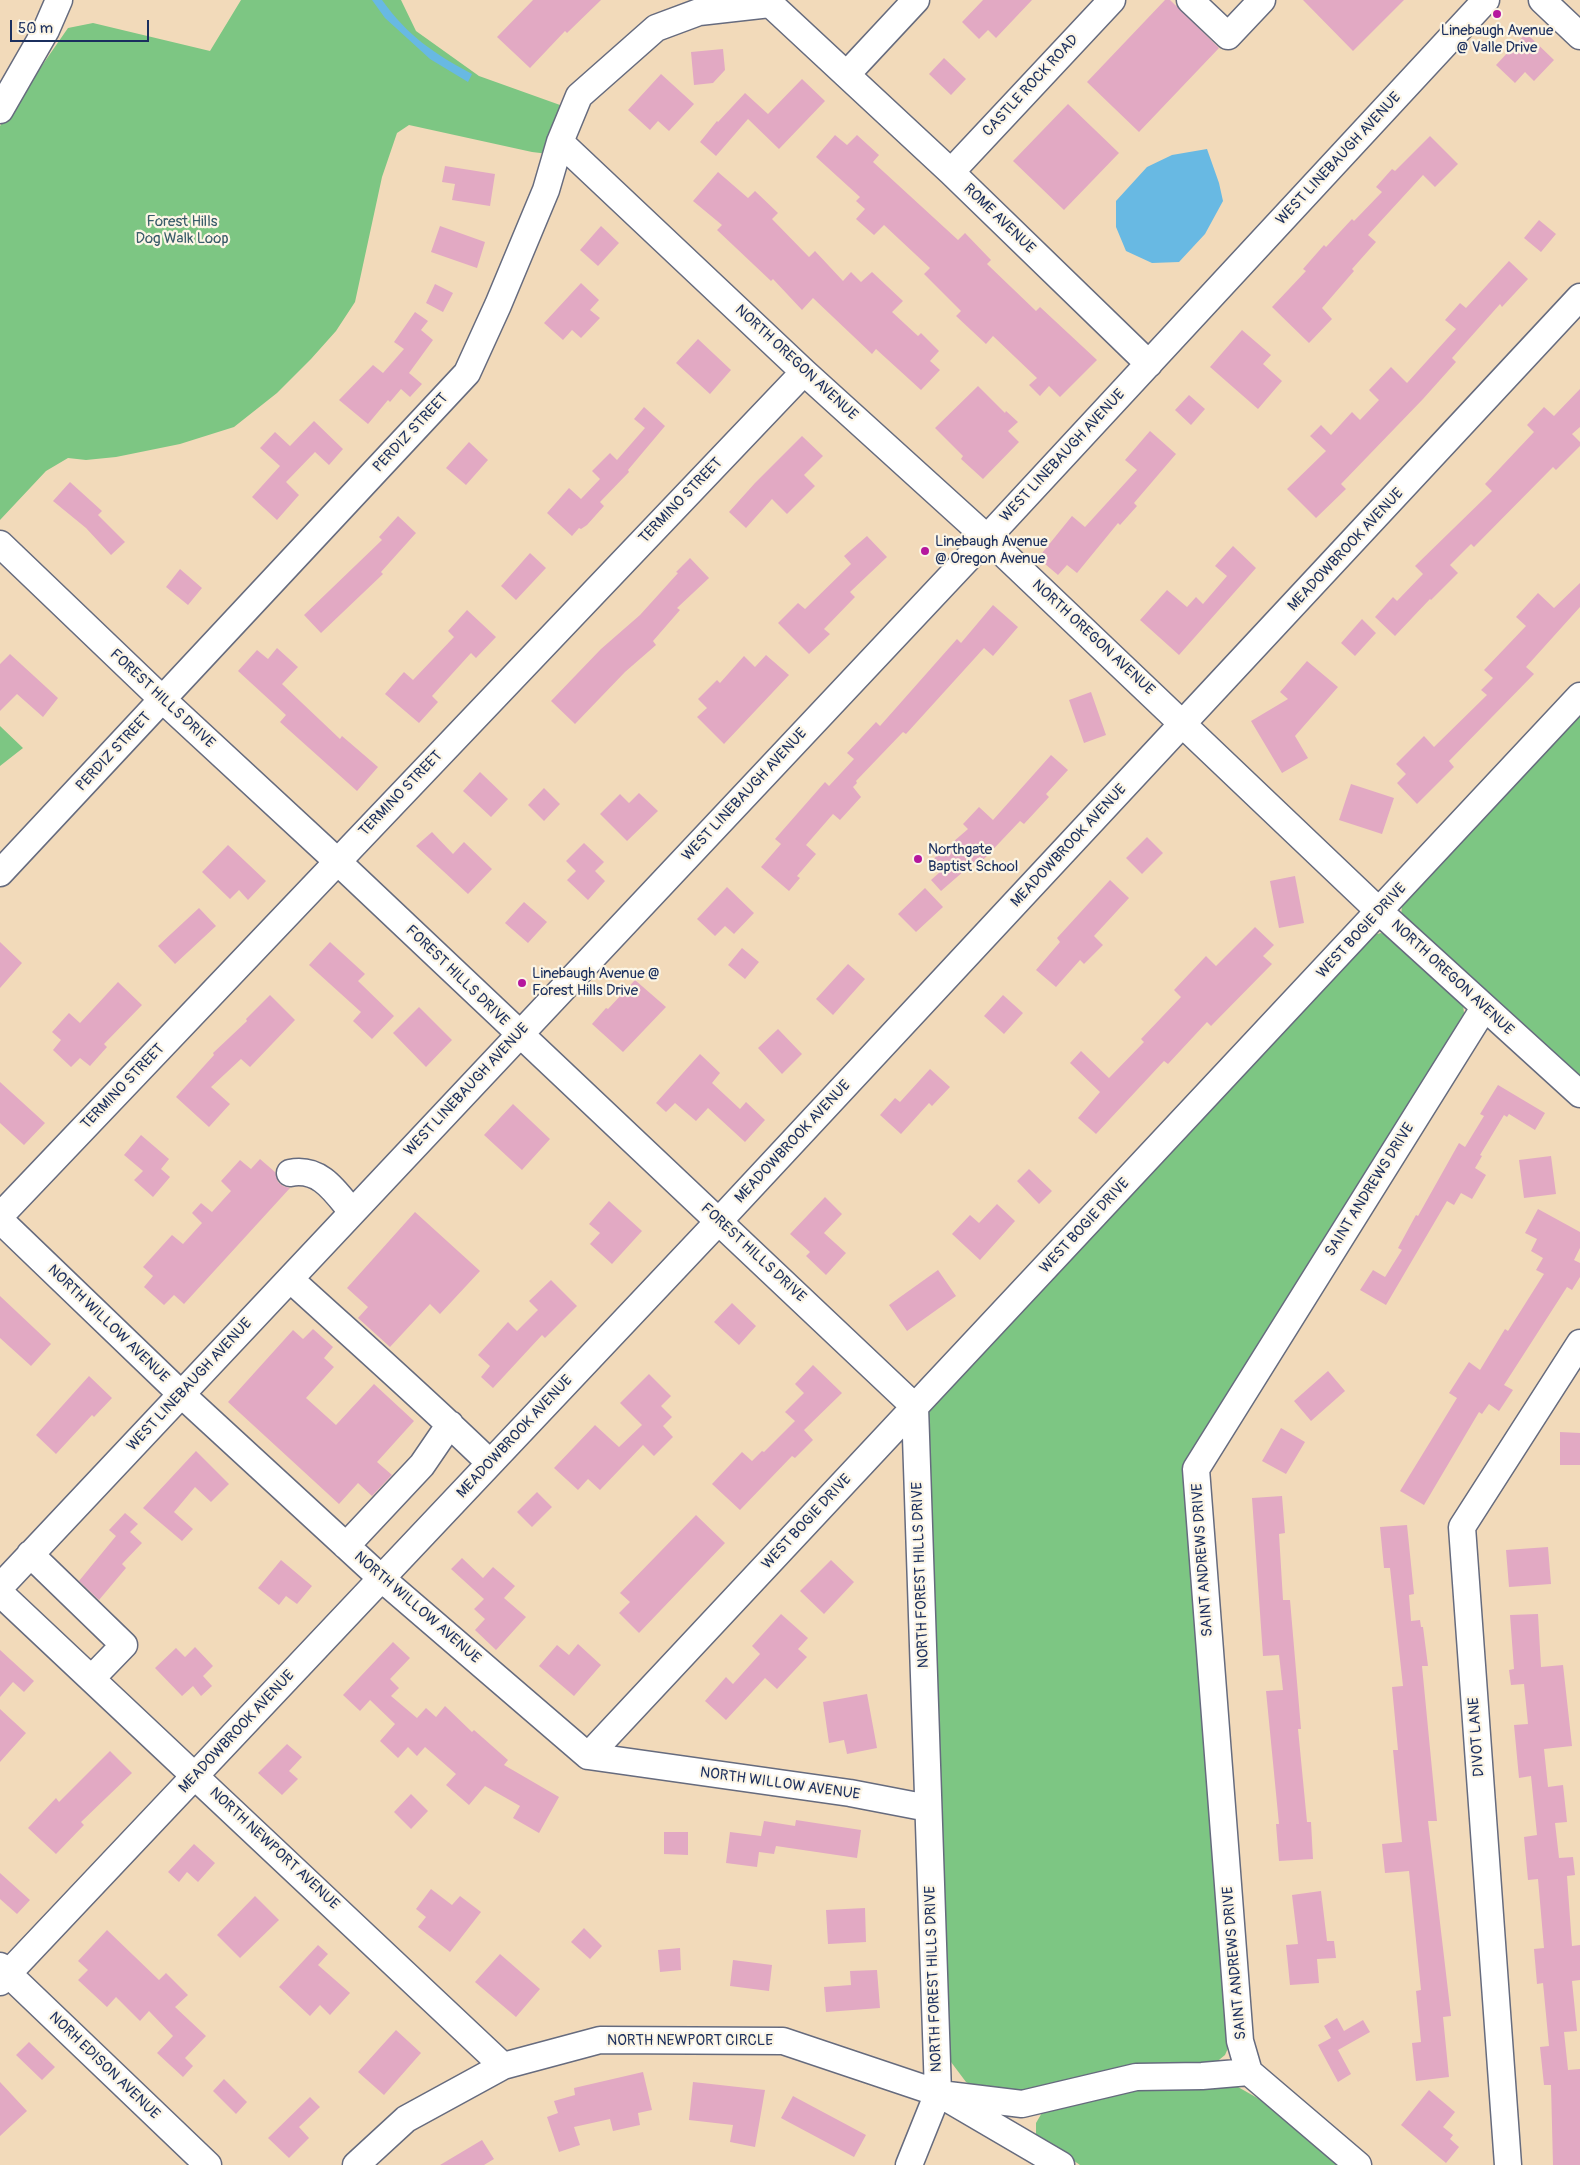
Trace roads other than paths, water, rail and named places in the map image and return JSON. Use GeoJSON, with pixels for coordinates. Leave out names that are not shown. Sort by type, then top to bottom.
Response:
{"type":"FeatureCollection","features":[{"type":"Feature","properties":{"kind":"street"},"geometry":{"type":"LineString","coordinates":[[0,110],[46,30],[59,0]]}},
{"type":"Feature","properties":{"kind":"street"},"geometry":{"type":"LineString","coordinates":[[847,74],[916,0]]}},
{"type":"Feature","properties":{"kind":"street","name":"CASTLE ROCK ROAD"},"geometry":{"type":"LineString","coordinates":[[951,172],[1112,0]]}},
{"type":"Feature","properties":{"kind":"street"},"geometry":{"type":"LineString","coordinates":[[1190,0],[1228,36],[1262,0]]}},
{"type":"Feature","properties":{"kind":"street","name":"WEST LINEBAUGH AVENUE"},"geometry":{"type":"LineString","coordinates":[[0,1587],[1150,364],[1486,0]]}},
{"type":"Feature","properties":{"kind":"street"},"geometry":{"type":"LineString","coordinates":[[1542,0],[1580,36]]}},
{"type":"Feature","properties":{"kind":"street","name":"ROME AVENUE"},"geometry":{"type":"LineString","coordinates":[[768,2],[951,172],[1150,364]]}},
{"type":"Feature","properties":{"kind":"street","name":"PERDIZ STREET"},"geometry":{"type":"LineString","coordinates":[[0,873],[467,373],[498,306],[543,199],[560,142],[579,96],[656,28],[699,12],[768,2]]}},
{"type":"Feature","properties":{"kind":"street","name":"NORTH OREGON AVENUE"},"geometry":{"type":"LineString","coordinates":[[560,142],[804,372],[987,538],[1380,912],[1580,1094]]}},
{"type":"Feature","properties":{"kind":"street","name":"MEADOWBROOK AVENUE"},"geometry":{"type":"LineString","coordinates":[[3,1974],[196,1776],[719,1221],[1580,298]]}},
{"type":"Feature","properties":{"kind":"street","name":"TERMINO STREET"},"geometry":{"type":"LineString","coordinates":[[0,1218],[337,861],[804,372]]}},
{"type":"Feature","properties":{"kind":"street","name":"FOREST HILLS DRIVE"},"geometry":{"type":"LineString","coordinates":[[0,544],[163,700],[337,861],[915,1407]]}},
{"type":"Feature","properties":{"kind":"street","name":"WEST BOGIE DRIVE"},"geometry":{"type":"LineString","coordinates":[[588,1756],[1380,912],[1580,696]]}},
{"type":"Feature","properties":{"kind":"street","name":"SAINT ANDREWS DRIVE"},"geometry":{"type":"LineString","coordinates":[[1249,2072],[1240,2041],[1196,1469],[1484,1008]]}},
{"type":"Feature","properties":{"kind":"street"},"geometry":{"type":"LineString","coordinates":[[290,1173],[303,1170],[329,1183],[352,1212]]}},
{"type":"Feature","properties":{"kind":"street","name":"NORTH WILLOW AVENUE"},"geometry":{"type":"LineString","coordinates":[[0,1218],[181,1394],[346,1546],[588,1756],[850,1793],[928,1808]]}},
{"type":"Feature","properties":{"kind":"street"},"geometry":{"type":"LineString","coordinates":[[290,1279],[450,1424],[490,1463]]}},
{"type":"Feature","properties":{"kind":"street","name":"DIVOT LANE"},"geometry":{"type":"LineString","coordinates":[[1508,2165],[1462,1527],[1580,1343]]}},
{"type":"Feature","properties":{"kind":"street","name":"NORTH FOREST HILLS DRIVE"},"geometry":{"type":"LineString","coordinates":[[915,1407],[938,2093],[1022,2104],[1136,2077],[1202,2076],[1249,2072]]}},
{"type":"Feature","properties":{"kind":"street"},"geometry":{"type":"LineString","coordinates":[[346,1546],[422,1465],[450,1424]]}},
{"type":"Feature","properties":{"kind":"street"},"geometry":{"type":"LineString","coordinates":[[30,1554],[124,1645],[92,1678]]}},
{"type":"Feature","properties":{"kind":"street","name":"NORTH NEWPORT AVENUE"},"geometry":{"type":"LineString","coordinates":[[0,1593],[503,2066]]}},
{"type":"Feature","properties":{"kind":"street","name":"NORH EDISON AVENUE"},"geometry":{"type":"LineString","coordinates":[[3,1974],[208,2165]]}},
{"type":"Feature","properties":{"kind":"street","name":"NORTH NEWPORT CIRCLE"},"geometry":{"type":"LineString","coordinates":[[356,2165],[406,2119],[503,2066],[600,2040],[783,2041],[938,2093],[1061,2165]]}},
{"type":"Feature","properties":{"kind":"street"},"geometry":{"type":"LineString","coordinates":[[1249,2072],[1358,2165]]}},
{"type":"Feature","properties":{"kind":"street"},"geometry":{"type":"LineString","coordinates":[[909,2165],[938,2093]]}},
{"type":"Feature","properties":{"kind":"water"},"geometry":{"type":"Polygon","coordinates":[[[372,0],[382,0],[402,24],[422,43],[472,74],[468,82],[430,59],[385,18],[372,0]]]}},
{"type":"Feature","properties":{"kind":"water"},"geometry":{"type":"Polygon","coordinates":[[[1207,149],[1223,201],[1205,234],[1179,262],[1152,263],[1126,251],[1116,227],[1116,201],[1147,167],[1172,155],[1207,149]]]}},
{"type":"Feature","properties":{"kind":"place","name":"Linebaugh Avenue @ Valle Drive"},"geometry":{"type":"Point","coordinates":[1497,14]}},
{"type":"Feature","properties":{"kind":"place","name":"Linebaugh Avenue @ Oregon Avenue"},"geometry":{"type":"Point","coordinates":[925,551]}},
{"type":"Feature","properties":{"kind":"place","name":"Northgate Baptist School"},"geometry":{"type":"Point","coordinates":[918,859]}},
{"type":"Feature","properties":{"kind":"place","name":"Linebaugh Avenue @ Forest Hills Drive"},"geometry":{"type":"Point","coordinates":[522,983]}},
{"type":"Feature","properties":{"kind":"park label","name":"Forest Hills Dog Walk Loop"},"geometry":{"type":"Point","coordinates":[182,230]}}]}
